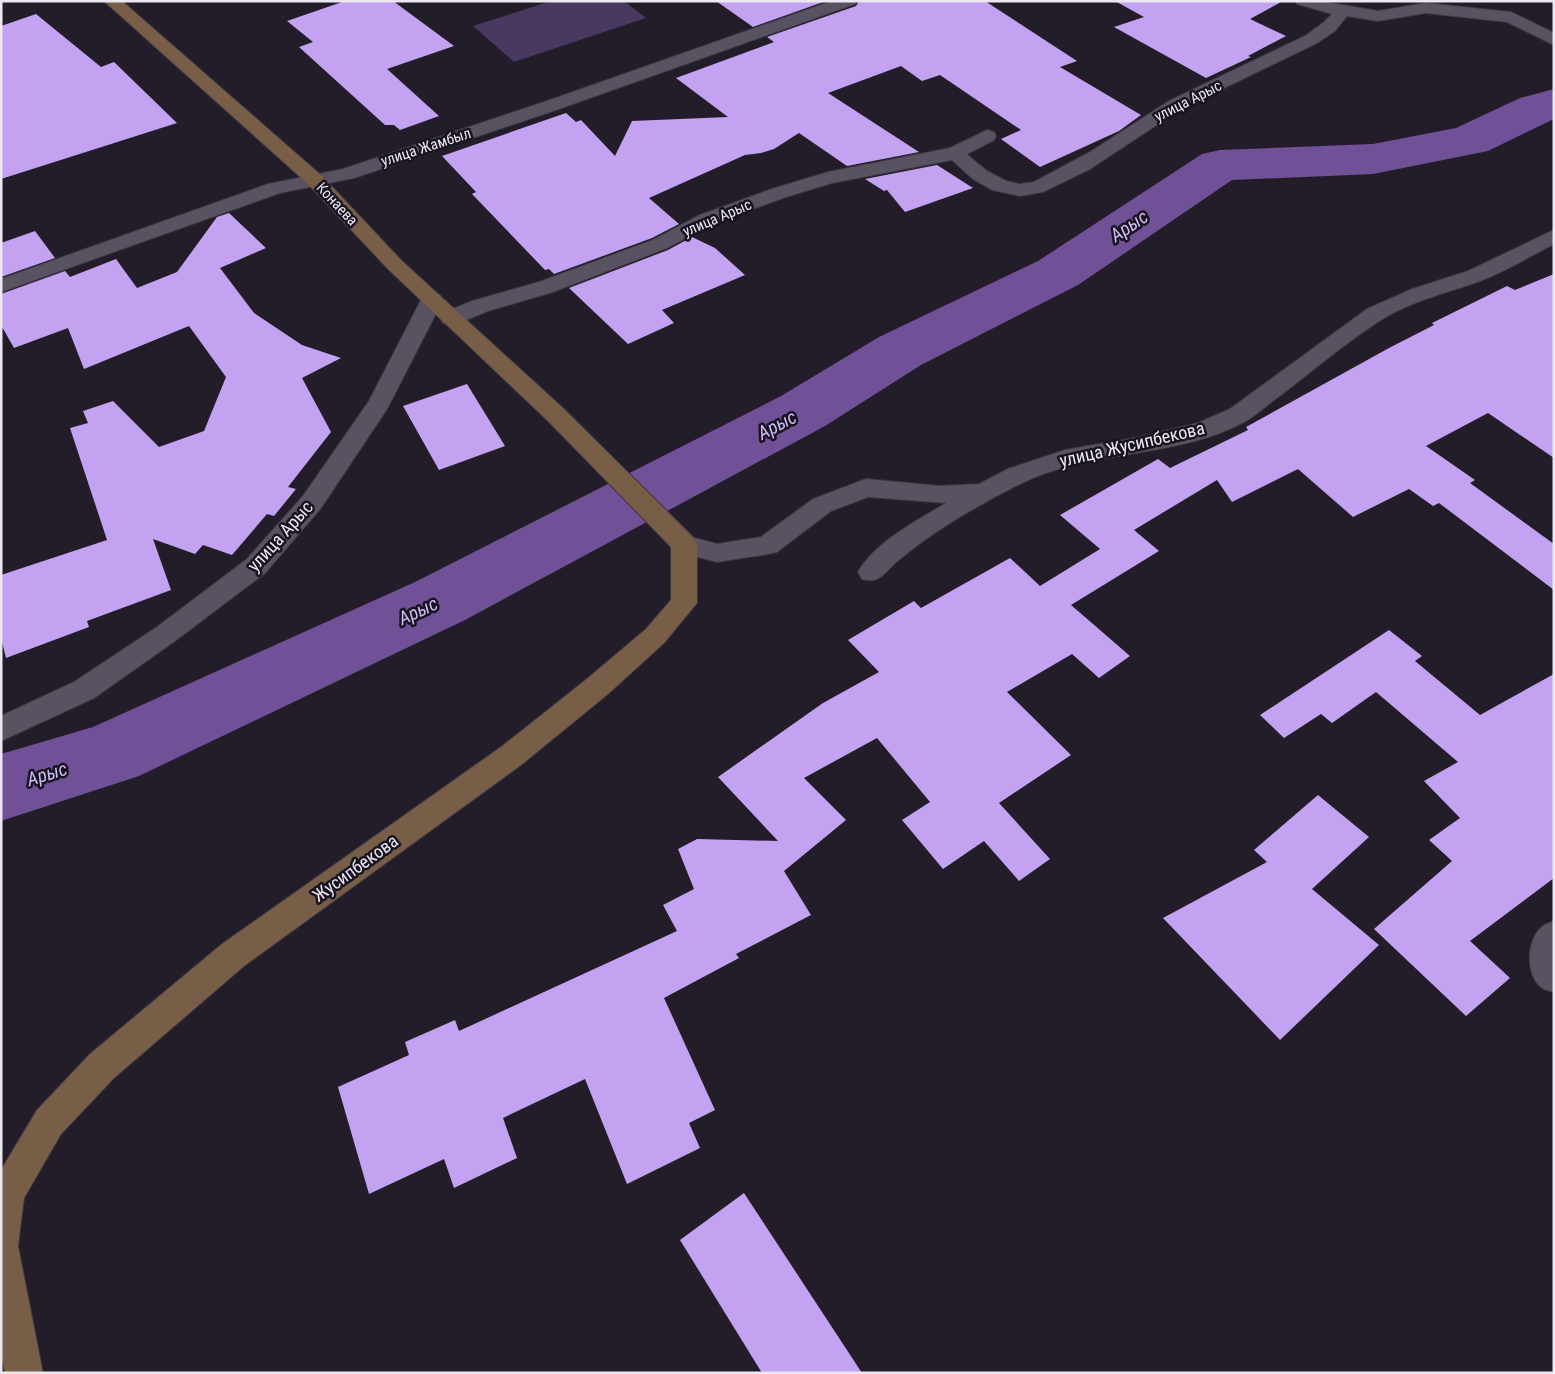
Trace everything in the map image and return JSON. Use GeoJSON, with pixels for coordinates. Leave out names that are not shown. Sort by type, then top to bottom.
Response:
{"type":"FeatureCollection","features":[{"type":"Feature","properties":{"kind":"street","name":"Конаева"},"geometry":{"type":"LineString","coordinates":[[112,1],[315,180],[395,265],[556,415],[684,544]]}},
{"type":"Feature","properties":{"kind":"street","name":"улица Жамбыл"},"geometry":{"type":"LineString","coordinates":[[1,286],[275,188],[347,174],[553,105],[849,1]]}},
{"type":"Feature","properties":{"kind":"street"},"geometry":{"type":"LineString","coordinates":[[1302,1],[1324,8],[1378,16],[1426,8],[1511,17],[1554,40]]}},
{"type":"Feature","properties":{"kind":"street","name":"улица Арыс"},"geometry":{"type":"LineString","coordinates":[[956,153],[966,165],[994,184],[1010,188],[1030,189],[1052,182],[1098,157],[1143,125],[1176,105],[1306,42],[1336,22],[1342,11]]}},
{"type":"Feature","properties":{"kind":"street","name":"улица Арыс"},"geometry":{"type":"LineString","coordinates":[[451,318],[480,306],[546,287],[660,244],[708,219],[779,194],[828,178],[956,153],[987,136]]}},
{"type":"Feature","properties":{"kind":"street","name":"улица Жусипбекова"},"geometry":{"type":"LineString","coordinates":[[684,544],[717,553],[768,545],[822,505],[866,488],[940,495],[983,492],[1017,475],[1065,458],[1149,443],[1204,429],[1238,415],[1375,314],[1418,294],[1475,276],[1554,236]]}},
{"type":"Feature","properties":{"kind":"street","name":"улица Арыс"},"geometry":{"type":"LineString","coordinates":[[1,729],[84,690],[166,634],[256,566],[312,502],[379,404],[432,300]]}},
{"type":"Feature","properties":{"kind":"street"},"geometry":{"type":"LineString","coordinates":[[871,572],[884,558],[907,539],[983,492]]}},
{"type":"Feature","properties":{"kind":"street","name":"Жусипбекова"},"geometry":{"type":"LineString","coordinates":[[4,1196],[49,1122],[110,1060],[233,955],[511,756],[598,686],[655,636],[684,602],[684,544]]}},
{"type":"Feature","properties":{"kind":"street"},"geometry":{"type":"LineString","coordinates":[[1554,936],[1547,945],[1546,968],[1554,977]]}},
{"type":"Feature","properties":{"kind":"street"},"geometry":{"type":"LineString","coordinates":[[1,1242],[4,1196]]}},
{"type":"Feature","properties":{"kind":"street"},"geometry":{"type":"LineString","coordinates":[[1,1250],[24,1373]]}},
{"type":"Feature","properties":{"kind":"shaded area"},"geometry":{"type":"Polygon","coordinates":[[[551,1],[624,1],[646,18],[514,62],[473,26],[551,1]]]}},
{"type":"Feature","properties":{"kind":"building"},"geometry":{"type":"Polygon","coordinates":[[[345,1],[393,1],[454,46],[387,69],[439,116],[400,130],[394,125],[385,125],[299,47],[313,42],[287,21],[345,1]]]}},
{"type":"Feature","properties":{"kind":"building"},"geometry":{"type":"Polygon","coordinates":[[[716,1],[826,1],[753,27],[716,1]]]}},
{"type":"Feature","properties":{"kind":"building"},"geometry":{"type":"Polygon","coordinates":[[[859,1],[985,1],[1077,61],[1060,67],[1141,115],[1119,131],[1040,167],[1001,139],[1021,130],[940,75],[922,81],[901,66],[828,93],[919,152],[847,166],[799,133],[774,149],[745,155],[649,198],[679,224],[652,238],[554,274],[549,269],[545,270],[472,194],[476,192],[442,156],[566,113],[576,122],[581,120],[615,156],[632,121],[728,117],[676,78],[774,42],[767,37],[856,6],[859,1]]]}},
{"type":"Feature","properties":{"kind":"building"},"geometry":{"type":"Polygon","coordinates":[[[1115,1],[1283,1],[1250,19],[1286,36],[1248,56],[1251,57],[1206,78],[1114,27],[1144,17],[1115,1]]]}},
{"type":"Feature","properties":{"kind":"building"},"geometry":{"type":"Polygon","coordinates":[[[36,14],[101,67],[114,62],[177,123],[1,179],[1,26],[36,14]]]}},
{"type":"Feature","properties":{"kind":"building"},"geometry":{"type":"Polygon","coordinates":[[[937,165],[973,188],[905,212],[887,190],[884,191],[865,179],[937,165]]]}},
{"type":"Feature","properties":{"kind":"building"},"geometry":{"type":"Polygon","coordinates":[[[229,213],[266,248],[220,268],[254,313],[302,345],[341,358],[302,378],[331,432],[288,487],[296,489],[274,516],[267,514],[232,555],[203,545],[195,554],[153,539],[171,590],[87,621],[89,627],[6,658],[1,638],[1,575],[107,540],[70,428],[88,423],[83,411],[113,401],[159,447],[204,431],[226,377],[189,326],[84,369],[68,328],[14,348],[1,325],[1,294],[65,271],[70,277],[116,259],[137,288],[177,272],[217,217],[229,213]]]}},
{"type":"Feature","properties":{"kind":"building"},"geometry":{"type":"Polygon","coordinates":[[[35,231],[55,258],[1,277],[1,243],[35,231]]]}},
{"type":"Feature","properties":{"kind":"building"},"geometry":{"type":"Polygon","coordinates":[[[692,237],[715,248],[745,275],[662,310],[674,323],[628,344],[569,288],[668,250],[692,237]]]}},
{"type":"Feature","properties":{"kind":"building"},"geometry":{"type":"Polygon","coordinates":[[[1554,274],[1554,458],[1488,413],[1426,446],[1475,480],[1470,483],[1554,544],[1554,590],[1439,503],[1433,506],[1409,489],[1353,517],[1298,469],[1232,502],[1217,480],[1134,530],[1159,551],[1071,605],[1130,656],[1099,678],[1072,654],[1007,692],[1071,755],[999,803],[1050,859],[1019,881],[984,841],[943,869],[902,820],[930,802],[877,738],[804,778],[846,820],[784,871],[811,915],[736,954],[739,958],[664,998],[715,1110],[689,1123],[700,1148],[627,1184],[585,1079],[503,1118],[517,1158],[454,1188],[444,1159],[369,1194],[338,1087],[409,1055],[405,1042],[455,1020],[459,1031],[677,931],[663,905],[694,889],[678,849],[697,839],[778,841],[718,777],[823,703],[879,672],[848,640],[914,601],[921,608],[1010,558],[1040,586],[1100,549],[1060,515],[1158,459],[1170,468],[1248,430],[1246,427],[1434,325],[1432,323],[1507,286],[1515,290],[1554,274]]]}},
{"type":"Feature","properties":{"kind":"building"},"geometry":{"type":"Polygon","coordinates":[[[467,384],[505,446],[439,470],[403,406],[467,384]]]}},
{"type":"Feature","properties":{"kind":"building"},"geometry":{"type":"Polygon","coordinates":[[[1389,630],[1422,656],[1415,661],[1480,715],[1554,674],[1554,878],[1470,941],[1510,978],[1466,1016],[1374,929],[1452,861],[1429,840],[1460,818],[1424,781],[1458,762],[1376,692],[1332,723],[1321,714],[1284,738],[1260,715],[1389,630]]]}},
{"type":"Feature","properties":{"kind":"building"},"geometry":{"type":"Polygon","coordinates":[[[1318,795],[1369,837],[1312,889],[1379,945],[1280,1040],[1163,918],[1267,862],[1254,850],[1318,795]]]}},
{"type":"Feature","properties":{"kind":"building"},"geometry":{"type":"Polygon","coordinates":[[[744,1193],[862,1373],[762,1373],[680,1240],[744,1193]]]}},
{"type":"Feature","properties":{"kind":"waterway","name":"Арыс"},"geometry":{"type":"LineString","coordinates":[[1,788],[112,753],[440,601],[803,411],[900,351],[1058,273],[1220,165],[1373,159],[1470,140],[1537,108],[1554,103]]}}]}
